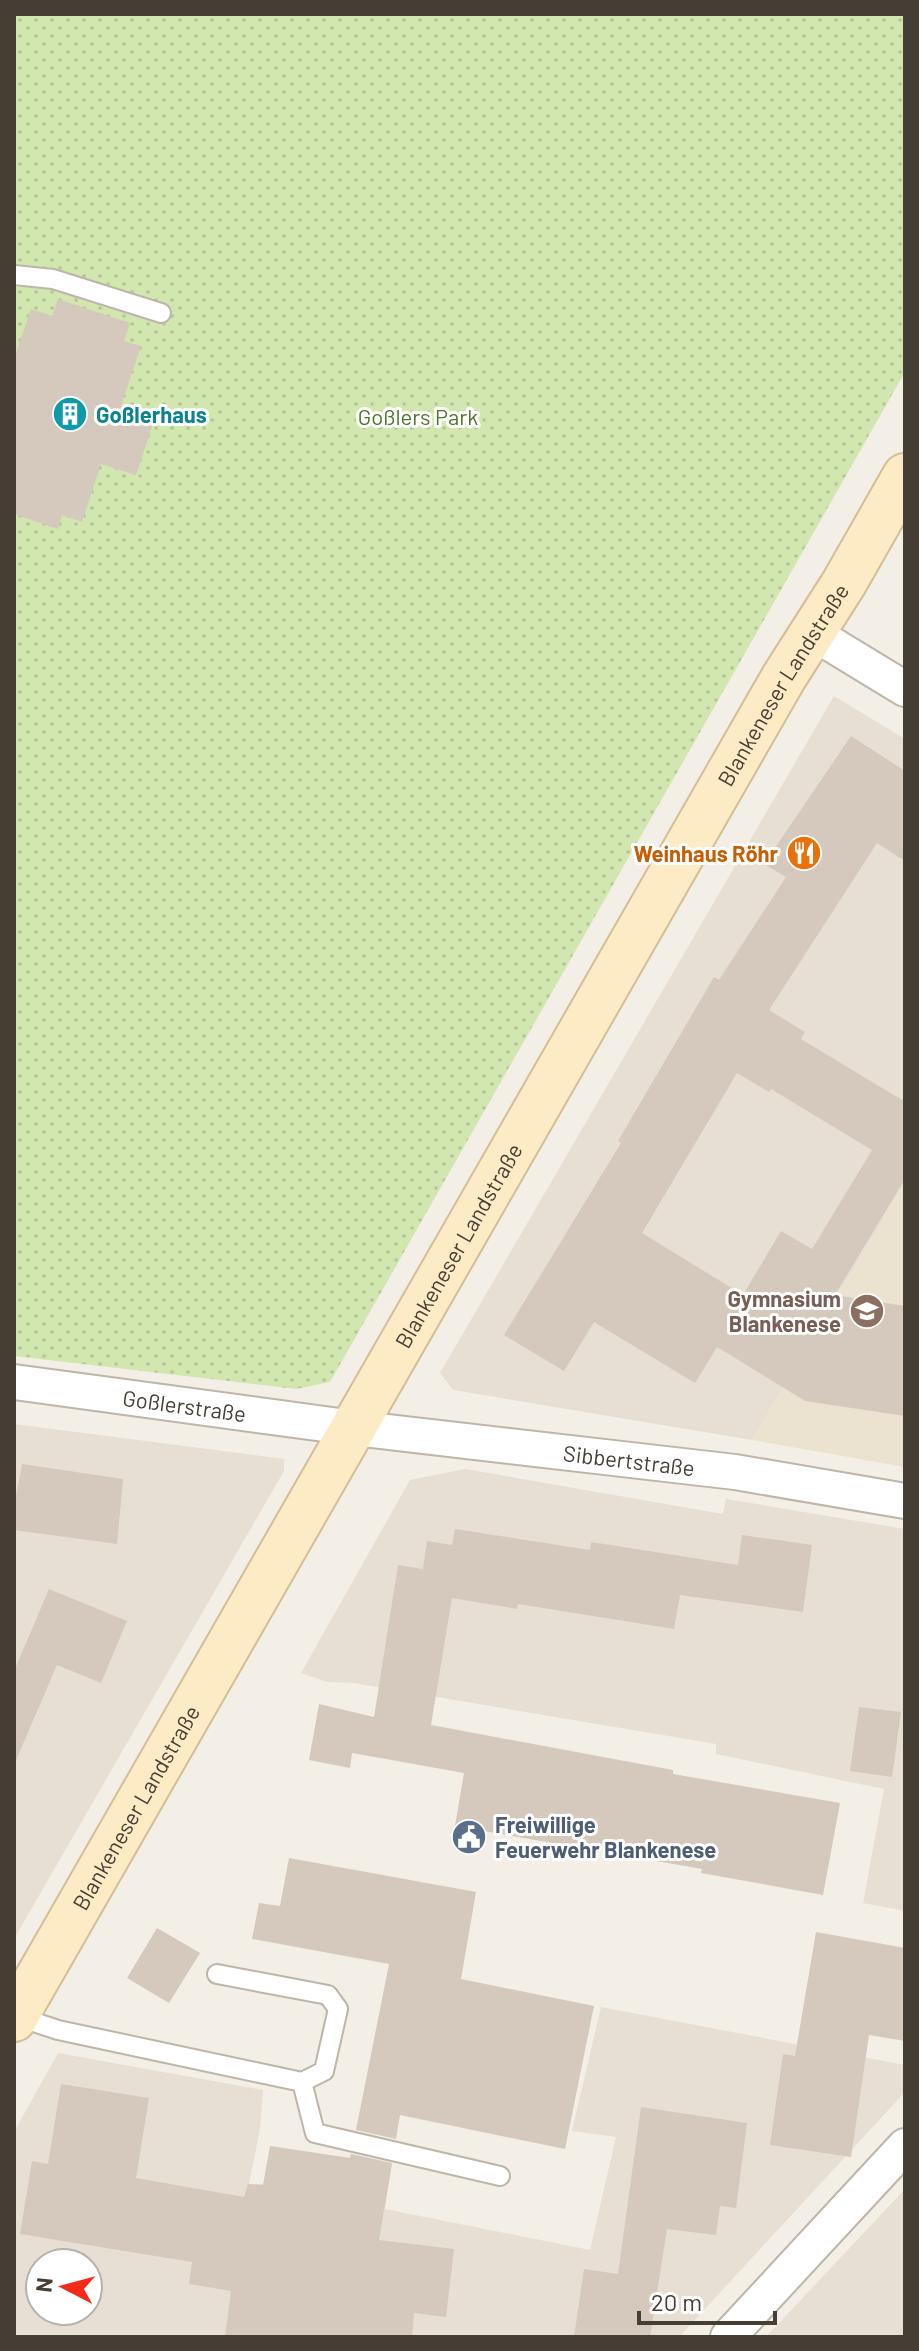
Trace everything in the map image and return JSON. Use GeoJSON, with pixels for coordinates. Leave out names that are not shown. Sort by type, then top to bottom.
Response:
{"type":"FeatureCollection","features":[{"type":"Feature","properties":{"kind":"main road","name":"Blankeneser Landstraße"},"geometry":{"type":"LineString","coordinates":[[15,2017],[784,677],[905,476]]}},
{"type":"Feature","properties":{"kind":"street"},"geometry":{"type":"LineString","coordinates":[[813,633],[905,689]]}},
{"type":"Feature","properties":{"kind":"street","name":"Goßlerstraße"},"geometry":{"type":"LineString","coordinates":[[14,1382],[354,1428]]}},
{"type":"Feature","properties":{"kind":"street","name":"Sibbertstraße"},"geometry":{"type":"LineString","coordinates":[[354,1428],[735,1472],[905,1501]]}},
{"type":"Feature","properties":{"kind":"street"},"geometry":{"type":"LineString","coordinates":[[728,2337],[905,2146]]}},
{"type":"Feature","properties":{"kind":"lane"},"geometry":{"type":"LineString","coordinates":[[14,275],[53,279],[161,313]]}},
{"type":"Feature","properties":{"kind":"lane"},"geometry":{"type":"LineString","coordinates":[[15,2017],[58,2030],[302,2082],[324,2071],[338,2009],[328,1995],[217,1974]]}},
{"type":"Feature","properties":{"kind":"lane"},"geometry":{"type":"LineString","coordinates":[[302,2082],[315,2133],[500,2176]]}},
{"type":"Feature","properties":{"kind":"shaded area"},"geometry":{"type":"Polygon","coordinates":[[[834,696],[905,739],[905,1183],[752,1440],[453,1390],[440,1373],[834,696]]]}},
{"type":"Feature","properties":{"kind":"shaded area","name":"Gymnasium Blankenese"},"geometry":{"type":"Polygon","coordinates":[[[905,1183],[905,1467],[752,1440],[905,1183]]]}},
{"type":"Feature","properties":{"kind":"shaded area"},"geometry":{"type":"Polygon","coordinates":[[[14,1424],[284,1459],[284,1471],[14,1939],[14,1424]]]}},
{"type":"Feature","properties":{"kind":"shaded area"},"geometry":{"type":"Polygon","coordinates":[[[465,1469],[723,1514],[726,1499],[905,1529],[905,1911],[863,1903],[884,1789],[716,1754],[716,1744],[354,1683],[327,1682],[301,1673],[410,1480],[465,1469]]]}},
{"type":"Feature","properties":{"kind":"shaded area"},"geometry":{"type":"Polygon","coordinates":[[[601,2007],[905,2065],[905,2092],[679,2337],[14,2337],[14,2132],[58,2053],[263,2090],[260,2129],[249,2184],[392,2164],[385,2209],[590,2250],[616,2137],[572,2131],[601,2007]]]}},
{"type":"Feature","properties":{"kind":"shaded area"},"geometry":{"type":"Polygon","coordinates":[[[905,2189],[905,2337],[766,2337],[905,2189]]]}},
{"type":"Feature","properties":{"kind":"green space","name":"Goßlers Park"},"geometry":{"type":"Polygon","coordinates":[[[14,14],[905,14],[905,372],[330,1382],[296,1389],[14,1356],[14,14]]]}},
{"type":"Feature","properties":{"kind":"building","name":"Goßlerhaus"},"geometry":{"type":"Polygon","coordinates":[[[58,299],[130,323],[124,341],[141,346],[121,406],[155,418],[136,475],[101,464],[82,522],[62,515],[58,529],[14,514],[14,359],[31,309],[52,316],[58,299]]]}},
{"type":"Feature","properties":{"kind":"building"},"geometry":{"type":"Polygon","coordinates":[[[851,736],[905,771],[905,861],[877,843],[769,1010],[805,1032],[801,1039],[902,1100],[905,1095],[905,1179],[835,1295],[905,1306],[905,1416],[805,1401],[717,1347],[695,1383],[594,1322],[564,1371],[504,1335],[621,1143],[618,1141],[714,977],[719,980],[786,877],[764,864],[851,736]],[[737,1073],[642,1233],[743,1295],[781,1231],[812,1249],[872,1150],[771,1089],[769,1092],[737,1073]]]}},
{"type":"Feature","properties":{"kind":"building"},"geometry":{"type":"Polygon","coordinates":[[[22,1464],[123,1479],[117,1544],[14,1530],[14,1507],[22,1464]]]}},
{"type":"Feature","properties":{"kind":"building"},"geometry":{"type":"Polygon","coordinates":[[[455,1529],[590,1550],[591,1542],[738,1565],[742,1535],[812,1545],[803,1612],[680,1595],[674,1629],[518,1604],[517,1609],[452,1598],[431,1725],[673,1770],[673,1774],[840,1803],[823,1895],[701,1873],[702,1869],[455,1826],[464,1773],[352,1753],[350,1768],[309,1760],[319,1704],[374,1717],[398,1565],[423,1569],[427,1541],[452,1545],[455,1529]]]}},
{"type":"Feature","properties":{"kind":"building"},"geometry":{"type":"Polygon","coordinates":[[[49,1589],[127,1621],[101,1683],[57,1665],[14,1765],[14,1671],[49,1589]]]}},
{"type":"Feature","properties":{"kind":"building"},"geometry":{"type":"Polygon","coordinates":[[[859,1707],[901,1712],[892,1777],[850,1771],[859,1707]]]}},
{"type":"Feature","properties":{"kind":"building"},"geometry":{"type":"Polygon","coordinates":[[[289,1858],[476,1892],[461,1979],[594,2006],[565,2149],[400,2115],[396,2139],[356,2130],[389,1964],[252,1939],[259,1903],[280,1906],[289,1858]]]}},
{"type":"Feature","properties":{"kind":"building"},"geometry":{"type":"Polygon","coordinates":[[[157,1928],[200,1953],[169,2003],[127,1978],[157,1928]]]}},
{"type":"Feature","properties":{"kind":"building"},"geometry":{"type":"Polygon","coordinates":[[[816,1932],[905,1948],[905,2041],[869,2035],[851,2157],[770,2145],[783,2054],[795,2056],[816,1932]]]}},
{"type":"Feature","properties":{"kind":"building"},"geometry":{"type":"Polygon","coordinates":[[[61,2084],[149,2098],[136,2178],[244,2197],[248,2184],[263,2185],[270,2146],[350,2158],[351,2154],[392,2163],[379,2240],[454,2249],[446,2317],[414,2313],[412,2337],[225,2337],[231,2291],[189,2284],[192,2262],[20,2234],[32,2161],[48,2164],[61,2084]]]}},
{"type":"Feature","properties":{"kind":"building"},"geometry":{"type":"Polygon","coordinates":[[[641,2107],[747,2123],[736,2208],[720,2206],[716,2235],[667,2229],[650,2337],[574,2337],[584,2269],[618,2274],[641,2107]]]}},
{"type":"Feature","properties":{"kind":"place","name":"Goßlerhaus"},"geometry":{"type":"Point","coordinates":[70,414]}},
{"type":"Feature","properties":{"kind":"place","name":"Weinhaus Röhr"},"geometry":{"type":"Point","coordinates":[804,853]}},
{"type":"Feature","properties":{"kind":"place","name":"Gymnasium Blankenese"},"geometry":{"type":"Point","coordinates":[867,1311]}},
{"type":"Feature","properties":{"kind":"place","name":"Freiwillige Feuerwehr Blankenese"},"geometry":{"type":"Point","coordinates":[469,1837]}}]}
